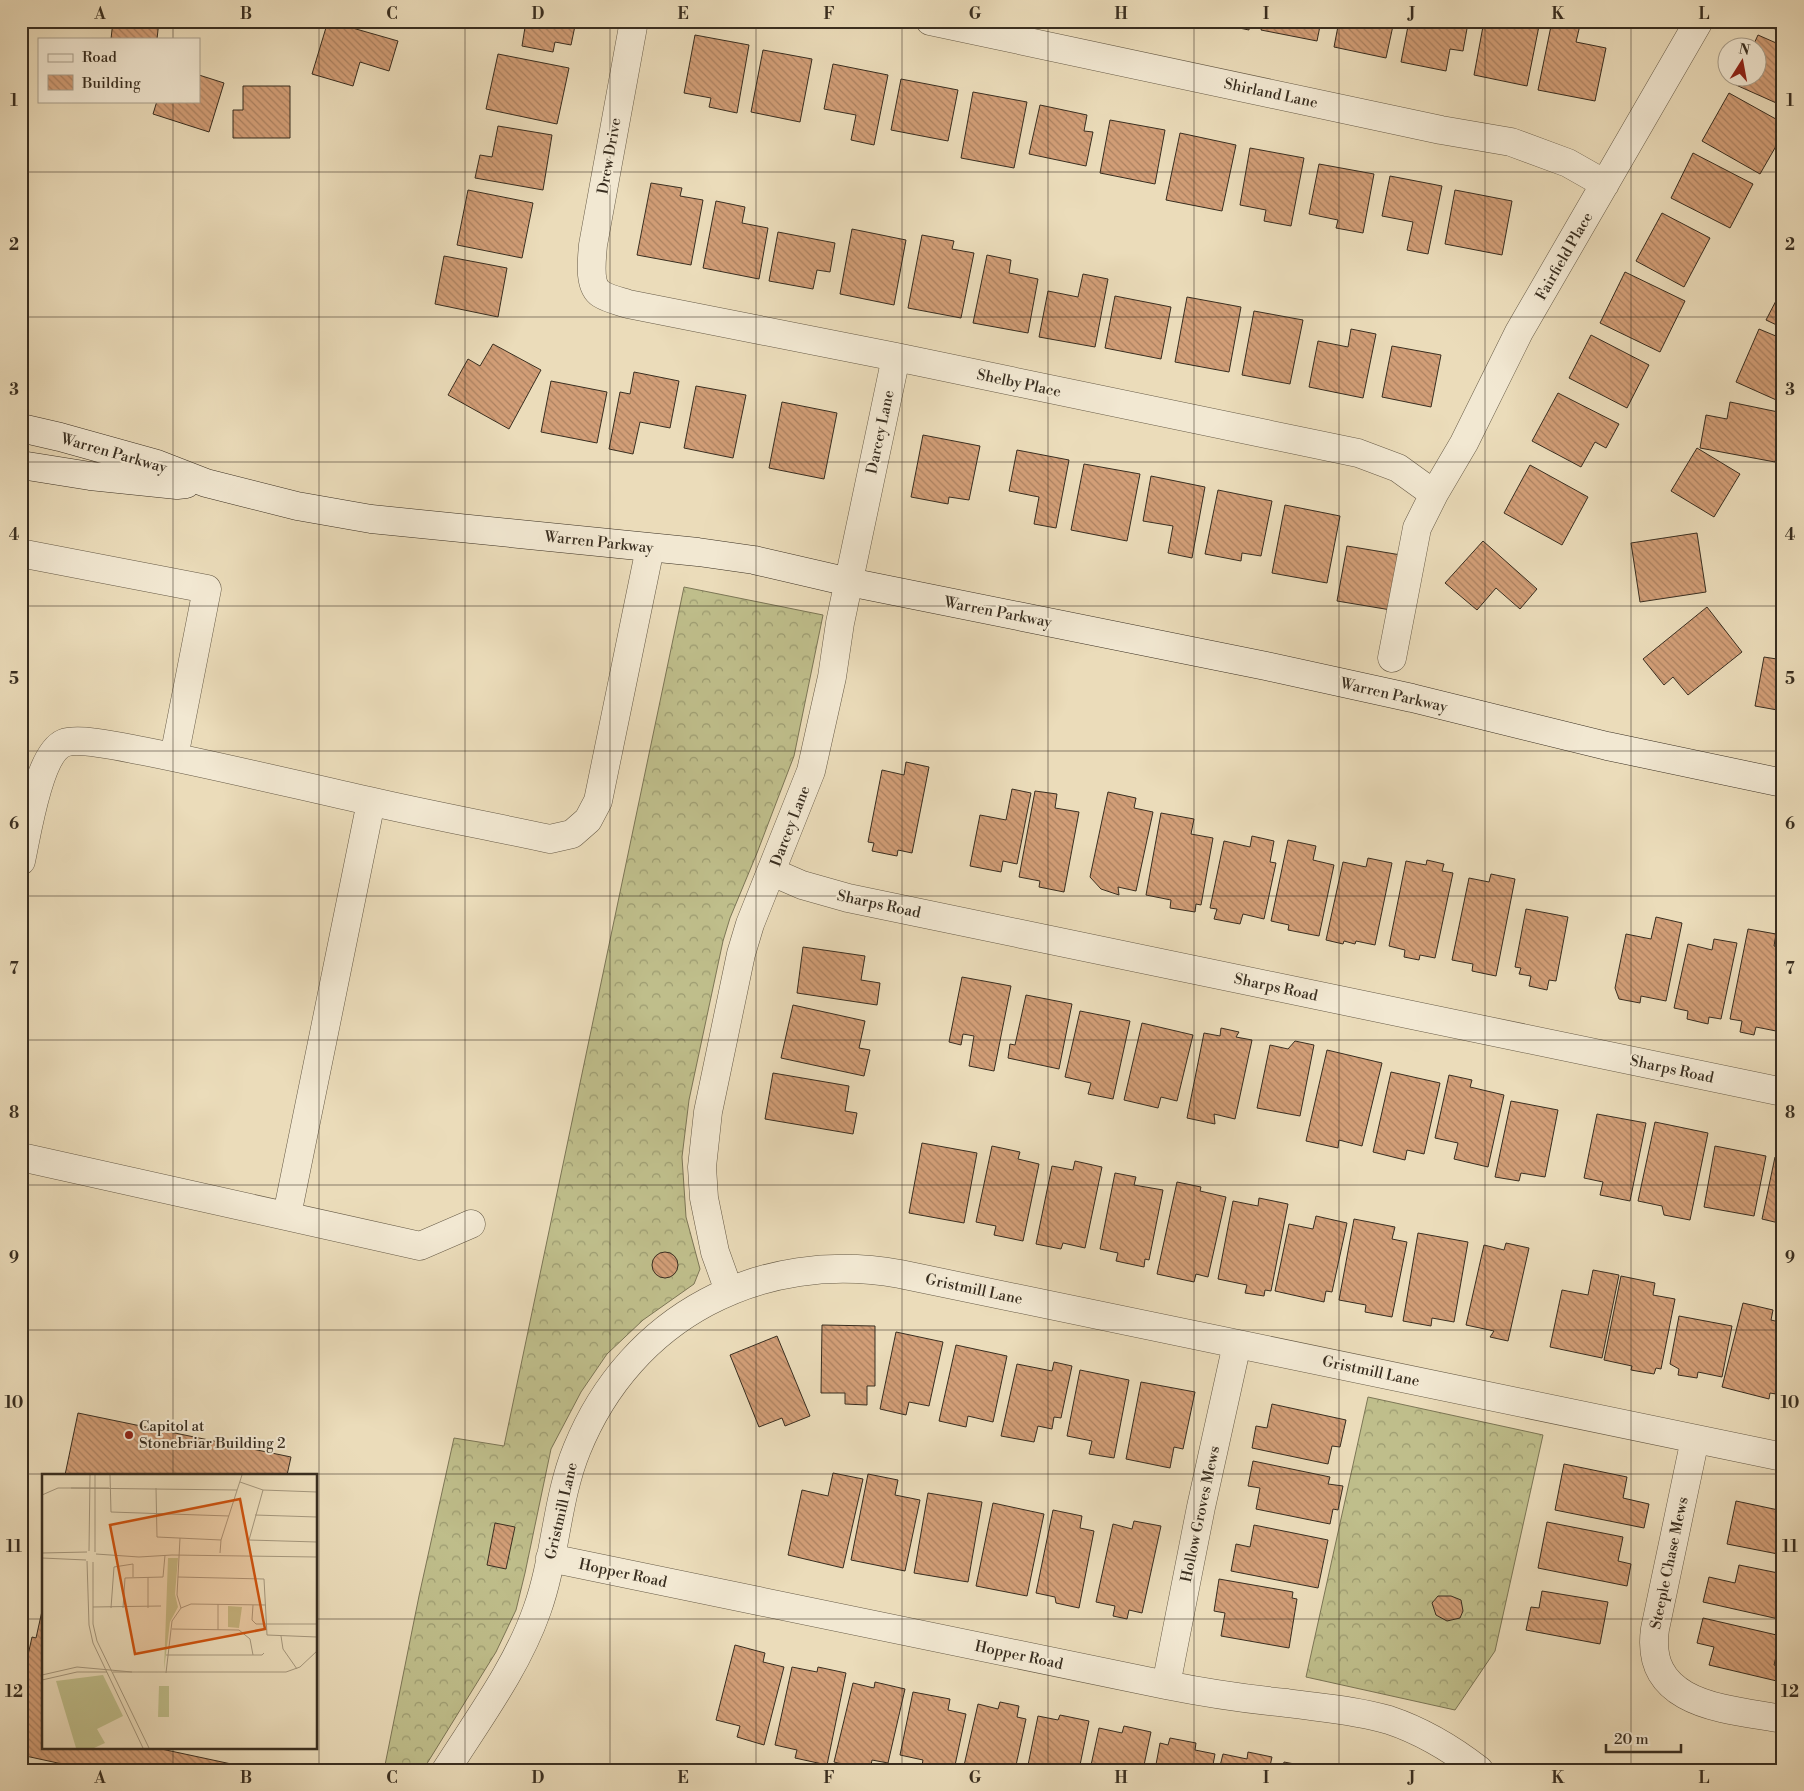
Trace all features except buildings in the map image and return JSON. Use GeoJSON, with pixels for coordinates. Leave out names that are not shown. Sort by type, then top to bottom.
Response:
{"type":"FeatureCollection","features":[{"type":"Feature","properties":{"kind":"street","name":"Drew Drive"},"geometry":{"type":"LineString","coordinates":[[596,290],[591,269],[593,245],[634,21]]}},
{"type":"Feature","properties":{"kind":"street","name":"Shirland Lane"},"geometry":{"type":"LineString","coordinates":[[930,21],[1441,130],[1511,142],[1568,162],[1605,184]]}},
{"type":"Feature","properties":{"kind":"street","name":"Fairfield Place"},"geometry":{"type":"LineString","coordinates":[[1392,658],[1417,528],[1434,494],[1464,443],[1520,332],[1699,21]]}},
{"type":"Feature","properties":{"kind":"street","name":"Shelby Place"},"geometry":{"type":"LineString","coordinates":[[596,290],[602,295],[628,304],[896,357],[1358,453],[1398,468],[1434,494]]}},
{"type":"Feature","properties":{"kind":"street","name":"Darcey Lane"},"geometry":{"type":"LineString","coordinates":[[730,1291],[715,1252],[706,1214],[702,1167],[705,1135],[741,954],[750,924],[811,771],[832,677],[840,623],[896,357]]}},
{"type":"Feature","properties":{"kind":"street","name":"Warren Parkway"},"geometry":{"type":"LineString","coordinates":[[21,428],[157,464],[206,483],[297,506],[371,519],[698,552],[754,560],[849,582],[1266,666],[1412,698],[1607,746],[1783,783]]}},
{"type":"Feature","properties":{"kind":"street","name":"Warren Parkway"},"geometry":{"type":"LineString","coordinates":[[21,465],[90,476],[177,485],[206,483]]}},
{"type":"Feature","properties":{"kind":"street"},"geometry":{"type":"LineString","coordinates":[[21,861],[35,798],[42,773],[50,756],[64,743],[84,742],[174,757],[371,802],[550,839],[572,834],[588,820],[598,800],[650,548]]}},
{"type":"Feature","properties":{"kind":"street"},"geometry":{"type":"LineString","coordinates":[[21,555],[25,554],[207,589],[174,757]]}},
{"type":"Feature","properties":{"kind":"street"},"geometry":{"type":"LineString","coordinates":[[287,1215],[371,802]]}},
{"type":"Feature","properties":{"kind":"street","name":"Sharps Road"},"geometry":{"type":"LineString","coordinates":[[772,872],[825,892],[858,900],[1783,1092]]}},
{"type":"Feature","properties":{"kind":"street"},"geometry":{"type":"LineString","coordinates":[[21,1157],[420,1246],[472,1224]]}},
{"type":"Feature","properties":{"kind":"street","name":"Gristmill Lane"},"geometry":{"type":"LineString","coordinates":[[446,1770],[512,1665],[526,1638],[538,1608],[571,1464],[590,1419],[607,1392],[627,1366],[655,1338],[694,1309],[730,1291],[767,1278],[806,1270],[874,1269],[1783,1457]]}},
{"type":"Feature","properties":{"kind":"street","name":"Hollow Groves Mews"},"geometry":{"type":"LineString","coordinates":[[1166,1685],[1201,1507],[1237,1344]]}},
{"type":"Feature","properties":{"kind":"street","name":"Steeple Chase Mews"},"geometry":{"type":"LineString","coordinates":[[1695,1438],[1655,1630],[1654,1644],[1656,1656],[1666,1680],[1680,1693],[1690,1699],[1704,1704],[1783,1720]]}},
{"type":"Feature","properties":{"kind":"street","name":"Hopper Road"},"geometry":{"type":"LineString","coordinates":[[550,1558],[1166,1685],[1254,1700],[1342,1709],[1366,1714],[1412,1729],[1462,1757],[1479,1770]]}},
{"type":"Feature","properties":{"kind":"green space"},"geometry":{"type":"Polygon","coordinates":[[[684,587],[823,615],[794,756],[730,918],[723,941],[689,1100],[682,1157],[686,1217],[700,1269],[694,1284],[643,1320],[607,1354],[581,1392],[551,1449],[516,1610],[496,1652],[423,1770],[384,1770],[419,1596],[454,1438],[504,1446],[684,587]]]}},
{"type":"Feature","properties":{"kind":"green space"},"geometry":{"type":"Polygon","coordinates":[[[1368,1397],[1543,1435],[1495,1651],[1455,1710],[1306,1677],[1368,1397]]]}},
{"type":"Feature","properties":{"kind":"place","name":"Capitol at Stonebriar Building 2"},"geometry":{"type":"Point","coordinates":[129,1435]}}]}
